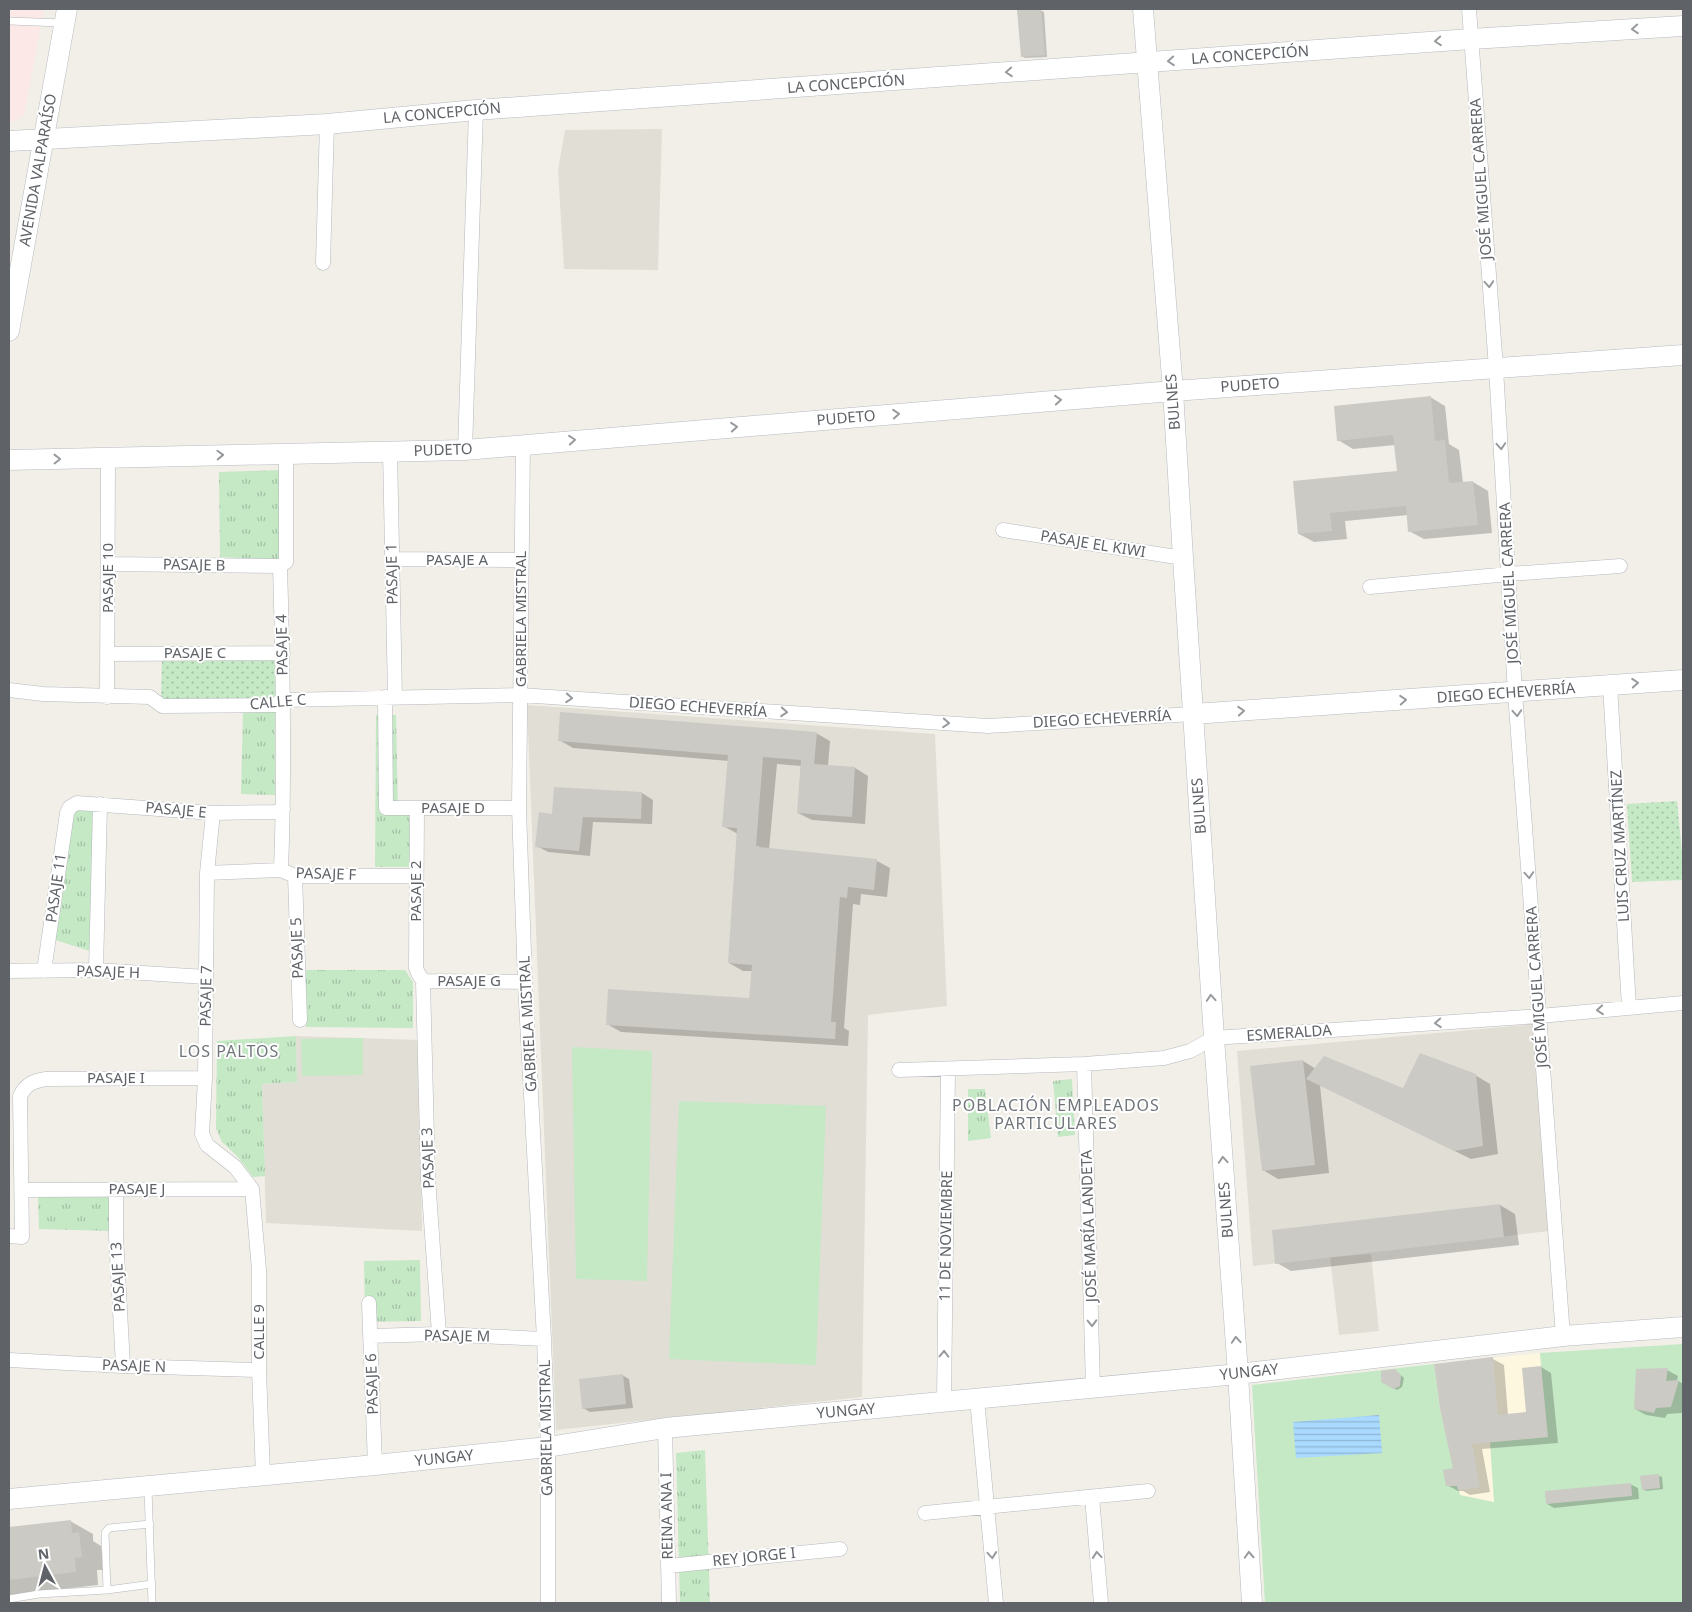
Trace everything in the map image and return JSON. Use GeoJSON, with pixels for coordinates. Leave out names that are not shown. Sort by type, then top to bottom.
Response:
{"type":"FeatureCollection","features":[{"type":"Feature","properties":{"kind":"street","name":"BULNES"},"geometry":{"type":"LineString","coordinates":[[1143,9],[1173,391],[1182,558],[1252,1603]]}},
{"type":"Feature","properties":{"kind":"street","name":"JOSÉ MIGUEL CARRERA"},"geometry":{"type":"LineString","coordinates":[[1469,9],[1496,368],[1515,693],[1563,1336]]}},
{"type":"Feature","properties":{"kind":"street","name":"AVENIDA VALPARAÍSO"},"geometry":{"type":"LineString","coordinates":[[9,331],[65,16]]}},
{"type":"Feature","properties":{"kind":"street","name":"LA CONCEPCIÓN"},"geometry":{"type":"LineString","coordinates":[[9,141],[326,124],[476,110],[1471,39],[1683,26]]}},
{"type":"Feature","properties":{"kind":"street"},"geometry":{"type":"LineString","coordinates":[[465,450],[476,110]]}},
{"type":"Feature","properties":{"kind":"street"},"geometry":{"type":"LineString","coordinates":[[323,263],[326,124]]}},
{"type":"Feature","properties":{"kind":"street","name":"PUDETO"},"geometry":{"type":"LineString","coordinates":[[9,460],[465,450],[1173,391],[1683,355]]}},
{"type":"Feature","properties":{"kind":"street","name":"GABRIELA MISTRAL"},"geometry":{"type":"LineString","coordinates":[[523,444],[520,808],[525,982],[548,1447],[548,1603]]}},
{"type":"Feature","properties":{"kind":"street","name":"PASAJE 1"},"geometry":{"type":"LineString","coordinates":[[386,808],[392,559],[390,451]]}},
{"type":"Feature","properties":{"kind":"street","name":"PASAJE 4"},"geometry":{"type":"LineString","coordinates":[[281,870],[283,653],[280,566],[286,562],[286,453]]}},
{"type":"Feature","properties":{"kind":"street","name":"PASAJE 10"},"geometry":{"type":"LineString","coordinates":[[107,697],[108,458]]}},
{"type":"Feature","properties":{"kind":"street","name":"PASAJE EL KIWI"},"geometry":{"type":"LineString","coordinates":[[1002,530],[1182,558]]}},
{"type":"Feature","properties":{"kind":"street","name":"PASAJE A"},"geometry":{"type":"LineString","coordinates":[[392,559],[522,560]]}},
{"type":"Feature","properties":{"kind":"street","name":"PASAJE B"},"geometry":{"type":"LineString","coordinates":[[108,564],[280,566]]}},
{"type":"Feature","properties":{"kind":"street"},"geometry":{"type":"LineString","coordinates":[[1370,587],[1620,566]]}},
{"type":"Feature","properties":{"kind":"street","name":"PASAJE C"},"geometry":{"type":"LineString","coordinates":[[107,654],[283,653]]}},
{"type":"Feature","properties":{"kind":"street","name":"DIEGO ECHEVERRÍA"},"geometry":{"type":"LineString","coordinates":[[520,695],[988,726],[1515,693],[1683,680]]}},
{"type":"Feature","properties":{"kind":"street","name":"LUIS CRUZ MARTÍNEZ"},"geometry":{"type":"LineString","coordinates":[[1610,685],[1630,1007]]}},
{"type":"Feature","properties":{"kind":"street","name":"CALLE C"},"geometry":{"type":"LineString","coordinates":[[9,690],[43,694],[150,697],[162,706],[275,705],[282,700],[520,695]]}},
{"type":"Feature","properties":{"kind":"street","name":"PASAJE E"},"geometry":{"type":"LineString","coordinates":[[70,807],[77,803],[212,813],[276,812],[283,809]]}},
{"type":"Feature","properties":{"kind":"street"},"geometry":{"type":"LineString","coordinates":[[96,970],[100,804]]}},
{"type":"Feature","properties":{"kind":"street","name":"PASAJE 11"},"geometry":{"type":"LineString","coordinates":[[44,971],[67,813],[70,807]]}},
{"type":"Feature","properties":{"kind":"street","name":"PASAJE D"},"geometry":{"type":"LineString","coordinates":[[386,808],[520,808]]}},
{"type":"Feature","properties":{"kind":"street","name":"PASAJE 2"},"geometry":{"type":"LineString","coordinates":[[417,808],[416,968],[421,977]]}},
{"type":"Feature","properties":{"kind":"street","name":"PASAJE 7"},"geometry":{"type":"LineString","coordinates":[[212,813],[207,873],[205,1078],[202,1134],[207,1145],[235,1167],[252,1189]]}},
{"type":"Feature","properties":{"kind":"street","name":"PASAJE F"},"geometry":{"type":"LineString","coordinates":[[207,873],[281,870],[295,876],[416,876]]}},
{"type":"Feature","properties":{"kind":"street","name":"PASAJE 5"},"geometry":{"type":"LineString","coordinates":[[295,876],[300,1020]]}},
{"type":"Feature","properties":{"kind":"street","name":"PASAJE H"},"geometry":{"type":"LineString","coordinates":[[9,971],[96,970],[206,977]]}},
{"type":"Feature","properties":{"kind":"street","name":"PASAJE G"},"geometry":{"type":"LineString","coordinates":[[421,977],[525,982]]}},
{"type":"Feature","properties":{"kind":"street","name":"PASAJE 3"},"geometry":{"type":"LineString","coordinates":[[421,977],[428,1178],[439,1334]]}},
{"type":"Feature","properties":{"kind":"street","name":"ESMERALDA"},"geometry":{"type":"LineString","coordinates":[[898,1070],[948,1070],[1084,1064],[1164,1058],[1190,1051],[1214,1038],[1540,1016],[1683,1003]]}},
{"type":"Feature","properties":{"kind":"street","name":"JOSÉ MARÍA LANDETA"},"geometry":{"type":"LineString","coordinates":[[1084,1064],[1093,1387]]}},
{"type":"Feature","properties":{"kind":"street","name":"11 DE NOVIEMBRE"},"geometry":{"type":"LineString","coordinates":[[944,1402],[948,1070]]}},
{"type":"Feature","properties":{"kind":"street","name":"PASAJE I"},"geometry":{"type":"LineString","coordinates":[[22,1190],[20,1096],[28,1084],[46,1078],[205,1078]]}},
{"type":"Feature","properties":{"kind":"street","name":"PASAJE 13"},"geometry":{"type":"LineString","coordinates":[[116,1189],[116,1236],[123,1366]]}},
{"type":"Feature","properties":{"kind":"street","name":"PASAJE J"},"geometry":{"type":"LineString","coordinates":[[22,1190],[252,1189]]}},
{"type":"Feature","properties":{"kind":"street","name":"CALLE 9"},"geometry":{"type":"LineString","coordinates":[[252,1189],[259,1270],[263,1476]]}},
{"type":"Feature","properties":{"kind":"street"},"geometry":{"type":"LineString","coordinates":[[16,1236],[22,1190]]}},
{"type":"Feature","properties":{"kind":"street","name":"PASAJE 6"},"geometry":{"type":"LineString","coordinates":[[369,1303],[375,1465]]}},
{"type":"Feature","properties":{"kind":"street","name":"YUNGAY"},"geometry":{"type":"LineString","coordinates":[[9,1499],[375,1465],[548,1447],[665,1428],[1238,1374],[1563,1336],[1683,1327]]}},
{"type":"Feature","properties":{"kind":"street","name":"PASAJE M"},"geometry":{"type":"LineString","coordinates":[[370,1336],[439,1334],[544,1338]]}},
{"type":"Feature","properties":{"kind":"street","name":"PASAJE N"},"geometry":{"type":"LineString","coordinates":[[9,1360],[260,1370]]}},
{"type":"Feature","properties":{"kind":"street"},"geometry":{"type":"LineString","coordinates":[[977,1399],[996,1603]]}},
{"type":"Feature","properties":{"kind":"street","name":"REINA ANA I"},"geometry":{"type":"LineString","coordinates":[[665,1428],[669,1603]]}},
{"type":"Feature","properties":{"kind":"street"},"geometry":{"type":"LineString","coordinates":[[925,1513],[1148,1490]]}},
{"type":"Feature","properties":{"kind":"street"},"geometry":{"type":"LineString","coordinates":[[1092,1496],[1101,1603]]}},
{"type":"Feature","properties":{"kind":"street","name":"REY JORGE I"},"geometry":{"type":"LineString","coordinates":[[668,1566],[840,1549]]}},
{"type":"Feature","properties":{"kind":"lane"},"geometry":{"type":"LineString","coordinates":[[9,21],[65,16]]}},
{"type":"Feature","properties":{"kind":"lane"},"geometry":{"type":"LineString","coordinates":[[148,1487],[152,1603]]}},
{"type":"Feature","properties":{"kind":"lane"},"geometry":{"type":"LineString","coordinates":[[107,1590],[105,1533],[108,1528],[150,1524]]}},
{"type":"Feature","properties":{"kind":"lane"},"geometry":{"type":"LineString","coordinates":[[9,1599],[39,1594],[107,1590],[152,1584]]}},
{"type":"Feature","properties":{"kind":"shaded area"},"geometry":{"type":"Polygon","coordinates":[[[9,9],[44,9],[24,115],[9,122],[9,9]]]}},
{"type":"Feature","properties":{"kind":"shaded area"},"geometry":{"type":"Polygon","coordinates":[[[662,129],[658,270],[564,269],[558,170],[565,130],[662,129]]]}},
{"type":"Feature","properties":{"kind":"shaded area"},"geometry":{"type":"Polygon","coordinates":[[[527,705],[935,734],[947,1006],[868,1015],[862,1397],[556,1430],[527,705]]]}},
{"type":"Feature","properties":{"kind":"shaded area"},"geometry":{"type":"Polygon","coordinates":[[[1536,1024],[1549,1231],[1333,1257],[1371,1254],[1379,1331],[1339,1335],[1330,1257],[1253,1266],[1237,1051],[1536,1024]]]}},
{"type":"Feature","properties":{"kind":"shaded area"},"geometry":{"type":"Polygon","coordinates":[[[296,1036],[419,1040],[422,1231],[266,1223],[262,1084],[297,1082],[296,1036]]]}},
{"type":"Feature","properties":{"kind":"shaded area"},"geometry":{"type":"Polygon","coordinates":[[[1540,1353],[1548,1437],[1534,1439],[1494,1502],[1460,1496],[1440,1409],[1434,1364],[1540,1353]]]}},
{"type":"Feature","properties":{"kind":"green space"},"geometry":{"type":"Polygon","coordinates":[[[283,470],[284,560],[220,557],[219,472],[283,470]]]}},
{"type":"Feature","properties":{"kind":"green space"},"geometry":{"type":"Polygon","coordinates":[[[278,656],[275,701],[161,702],[162,657],[278,656]]]}},
{"type":"Feature","properties":{"kind":"green space"},"geometry":{"type":"Polygon","coordinates":[[[275,711],[275,795],[241,794],[243,712],[275,711]]]}},
{"type":"Feature","properties":{"kind":"green space"},"geometry":{"type":"Polygon","coordinates":[[[376,715],[396,715],[398,812],[409,812],[411,867],[375,867],[376,715]]]}},
{"type":"Feature","properties":{"kind":"green space"},"geometry":{"type":"Polygon","coordinates":[[[1677,801],[1683,880],[1632,882],[1627,804],[1677,801]]]}},
{"type":"Feature","properties":{"kind":"green space"},"geometry":{"type":"Polygon","coordinates":[[[96,808],[93,952],[52,939],[71,810],[96,808]]]}},
{"type":"Feature","properties":{"kind":"green space"},"geometry":{"type":"Polygon","coordinates":[[[306,970],[405,970],[413,982],[413,1028],[306,1027],[306,970]]]}},
{"type":"Feature","properties":{"kind":"green space"},"geometry":{"type":"Polygon","coordinates":[[[296,1036],[297,1082],[262,1084],[265,1176],[253,1177],[237,1156],[222,1142],[216,1128],[217,1041],[296,1036]]]}},
{"type":"Feature","properties":{"kind":"green space"},"geometry":{"type":"Polygon","coordinates":[[[363,1038],[363,1075],[302,1076],[301,1039],[363,1038]]]}},
{"type":"Feature","properties":{"kind":"green space"},"geometry":{"type":"Polygon","coordinates":[[[572,1047],[652,1051],[647,1281],[576,1279],[572,1047]]]}},
{"type":"Feature","properties":{"kind":"green space"},"geometry":{"type":"Polygon","coordinates":[[[1072,1079],[1075,1135],[1058,1137],[1053,1081],[1072,1079]]]}},
{"type":"Feature","properties":{"kind":"green space"},"geometry":{"type":"Polygon","coordinates":[[[968,1089],[985,1089],[991,1138],[968,1141],[968,1089]]]}},
{"type":"Feature","properties":{"kind":"green space"},"geometry":{"type":"Polygon","coordinates":[[[679,1101],[826,1106],[816,1365],[669,1359],[679,1101]]]}},
{"type":"Feature","properties":{"kind":"green space"},"geometry":{"type":"Polygon","coordinates":[[[38,1196],[111,1196],[112,1231],[39,1229],[38,1196]]]}},
{"type":"Feature","properties":{"kind":"green space"},"geometry":{"type":"Polygon","coordinates":[[[420,1260],[421,1321],[365,1322],[364,1261],[420,1260]]]}},
{"type":"Feature","properties":{"kind":"green space"},"geometry":{"type":"Polygon","coordinates":[[[1683,1344],[1683,1603],[1265,1603],[1252,1385],[1434,1364],[1440,1409],[1460,1495],[1494,1502],[1490,1442],[1547,1437],[1540,1353],[1683,1344]]]}},
{"type":"Feature","properties":{"kind":"green space"},"geometry":{"type":"Polygon","coordinates":[[[705,1450],[710,1603],[680,1603],[676,1453],[705,1450]]]}},
{"type":"Feature","properties":{"kind":"water"},"geometry":{"type":"Polygon","coordinates":[[[1379,1415],[1382,1453],[1296,1458],[1293,1422],[1379,1415]]]}},
{"type":"Feature","properties":{"kind":"building"},"geometry":{"type":"Polygon","coordinates":[[[1041,9],[1045,55],[1021,57],[1017,10],[1041,9]]]}},
{"type":"Feature","properties":{"kind":"building"},"geometry":{"type":"Polygon","coordinates":[[[1431,396],[1435,441],[1445,440],[1449,483],[1473,481],[1478,525],[1408,532],[1406,506],[1330,513],[1332,531],[1298,534],[1293,481],[1397,471],[1393,435],[1337,441],[1334,406],[1431,396]]]}},
{"type":"Feature","properties":{"kind":"building"},"geometry":{"type":"Polygon","coordinates":[[[560,712],[817,732],[814,764],[855,767],[852,817],[797,813],[801,760],[763,757],[756,846],[877,859],[874,890],[848,887],[847,898],[840,897],[831,1022],[836,1022],[835,1039],[606,1025],[608,989],[749,998],[752,965],[728,963],[737,828],[722,827],[728,755],[558,741],[560,712]]]}},
{"type":"Feature","properties":{"kind":"building"},"geometry":{"type":"Polygon","coordinates":[[[554,787],[642,792],[641,819],[583,817],[579,851],[535,847],[539,812],[552,814],[554,787]]]}},
{"type":"Feature","properties":{"kind":"building"},"geometry":{"type":"Polygon","coordinates":[[[1420,1053],[1476,1074],[1483,1146],[1455,1151],[1306,1079],[1324,1056],[1403,1088],[1420,1053]]]}},
{"type":"Feature","properties":{"kind":"building"},"geometry":{"type":"Polygon","coordinates":[[[1303,1060],[1315,1165],[1262,1171],[1250,1066],[1303,1060]]]}},
{"type":"Feature","properties":{"kind":"building"},"geometry":{"type":"Polygon","coordinates":[[[1500,1204],[1504,1237],[1275,1264],[1272,1230],[1500,1204]]]}},
{"type":"Feature","properties":{"kind":"building"},"geometry":{"type":"Polygon","coordinates":[[[1493,1357],[1498,1415],[1526,1412],[1522,1368],[1541,1366],[1548,1437],[1472,1444],[1480,1487],[1458,1490],[1457,1486],[1446,1486],[1443,1470],[1453,1468],[1440,1409],[1434,1364],[1493,1357]]]}},
{"type":"Feature","properties":{"kind":"building"},"geometry":{"type":"Polygon","coordinates":[[[1668,1368],[1666,1381],[1679,1380],[1671,1407],[1656,1408],[1654,1413],[1634,1409],[1636,1369],[1668,1368]]]}},
{"type":"Feature","properties":{"kind":"building"},"geometry":{"type":"Polygon","coordinates":[[[1395,1369],[1401,1375],[1400,1386],[1393,1389],[1381,1382],[1381,1371],[1395,1369]]]}},
{"type":"Feature","properties":{"kind":"building"},"geometry":{"type":"Polygon","coordinates":[[[623,1374],[626,1404],[582,1409],[579,1379],[623,1374]]]}},
{"type":"Feature","properties":{"kind":"building"},"geometry":{"type":"Polygon","coordinates":[[[1659,1474],[1660,1488],[1642,1490],[1640,1476],[1659,1474]]]}},
{"type":"Feature","properties":{"kind":"building"},"geometry":{"type":"Polygon","coordinates":[[[1631,1483],[1632,1496],[1546,1504],[1545,1491],[1631,1483]]]}},
{"type":"Feature","properties":{"kind":"building"},"geometry":{"type":"Polygon","coordinates":[[[71,1520],[72,1533],[79,1532],[82,1557],[75,1558],[76,1572],[9,1580],[9,1527],[71,1520]]]}},
{"type":"Feature","properties":{"kind":"district","name":"LOS PALTOS"},"geometry":{"type":"Point","coordinates":[229,1051]}},
{"type":"Feature","properties":{"kind":"district","name":"POBLACIÓN EMPLEADOS PARTICULARES"},"geometry":{"type":"Point","coordinates":[1056,1114]}}]}
